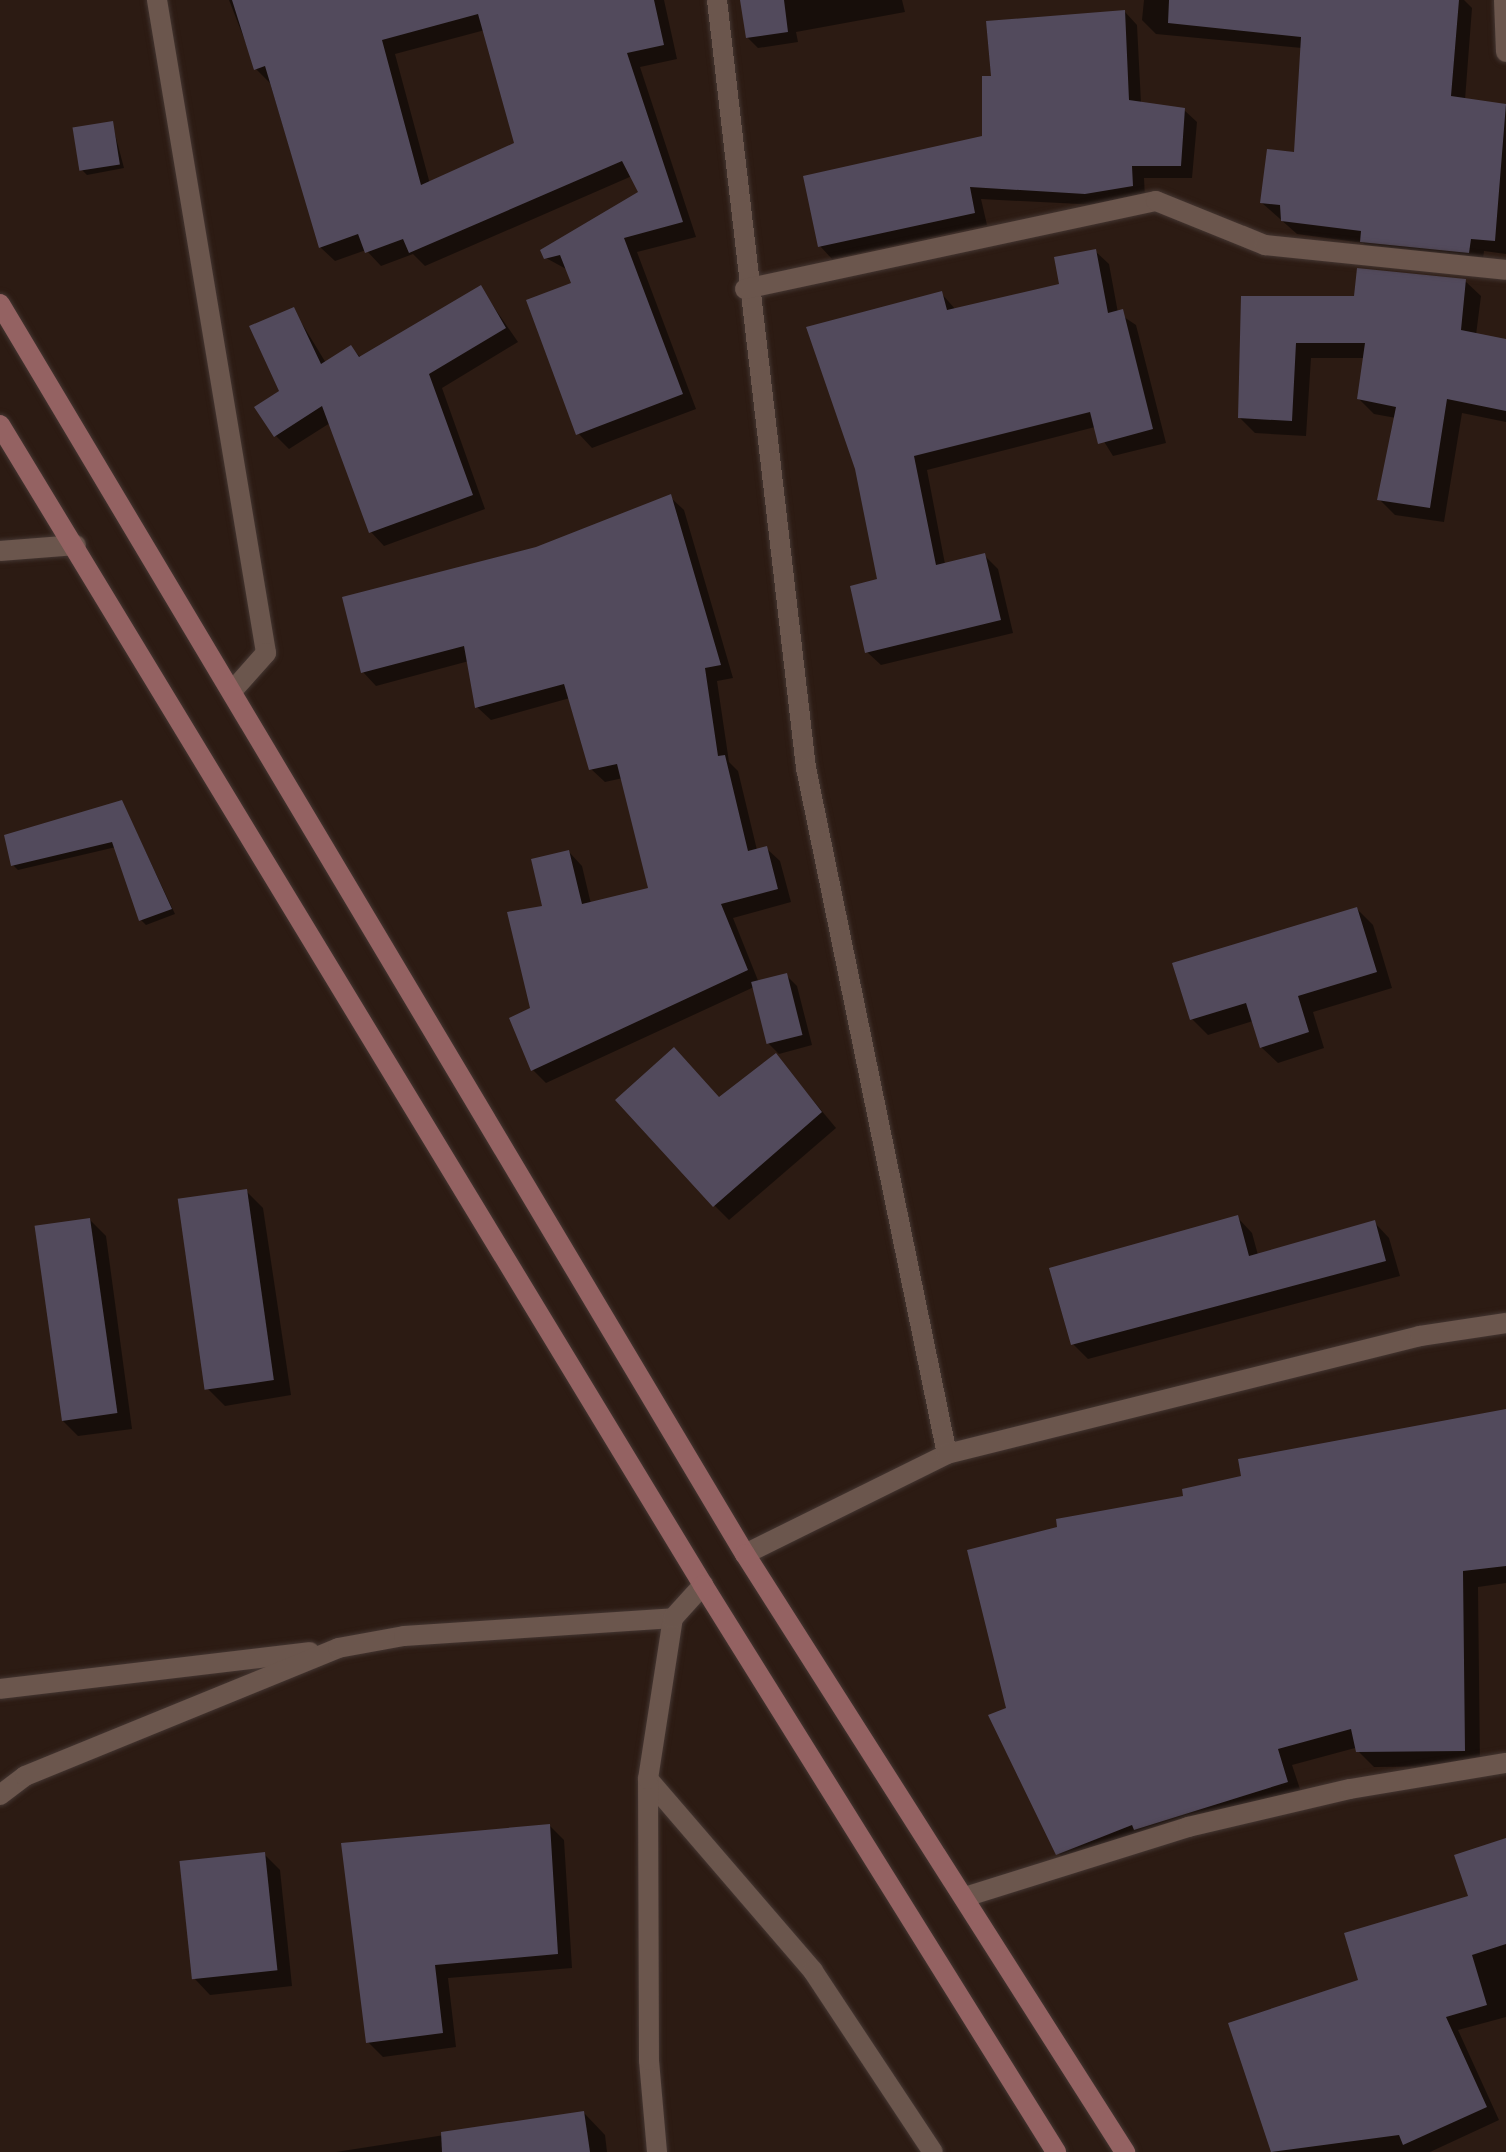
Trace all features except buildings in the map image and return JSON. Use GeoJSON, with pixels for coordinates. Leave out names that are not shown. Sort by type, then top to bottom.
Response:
{"type":"FeatureCollection","features":[{"type":"Feature","properties":{"kind":"main road"},"geometry":{"type":"LineString","coordinates":[[0,304],[234,689],[745,1554],[968,1896],[1125,2152]]}},
{"type":"Feature","properties":{"kind":"main road"},"geometry":{"type":"LineString","coordinates":[[0,425],[76,545],[703,1585],[1056,2152]]}},
{"type":"Feature","properties":{"kind":"street"},"geometry":{"type":"LineString","coordinates":[[157,0],[266,653],[234,689]]}},
{"type":"Feature","properties":{"kind":"street"},"geometry":{"type":"LineString","coordinates":[[717,0],[745,289],[806,768],[947,1454]]}},
{"type":"Feature","properties":{"kind":"street"},"geometry":{"type":"LineString","coordinates":[[1504,0],[1506,52]]}},
{"type":"Feature","properties":{"kind":"street"},"geometry":{"type":"LineString","coordinates":[[745,289],[1156,201],[1265,245],[1506,270]]}},
{"type":"Feature","properties":{"kind":"street"},"geometry":{"type":"LineString","coordinates":[[0,551],[76,545]]}},
{"type":"Feature","properties":{"kind":"street"},"geometry":{"type":"LineString","coordinates":[[745,1554],[947,1454],[1420,1336],[1506,1323]]}},
{"type":"Feature","properties":{"kind":"street"},"geometry":{"type":"LineString","coordinates":[[657,2152],[649,2060],[648,1779],[673,1618],[703,1585]]}},
{"type":"Feature","properties":{"kind":"street"},"geometry":{"type":"LineString","coordinates":[[0,1689],[338,1648],[404,1636],[673,1618]]}},
{"type":"Feature","properties":{"kind":"street"},"geometry":{"type":"LineString","coordinates":[[0,1795],[25,1776],[338,1648]]}},
{"type":"Feature","properties":{"kind":"street"},"geometry":{"type":"LineString","coordinates":[[968,1896],[1188,1827],[1350,1789],[1506,1763]]}},
{"type":"Feature","properties":{"kind":"street"},"geometry":{"type":"LineString","coordinates":[[648,1779],[813,1971],[933,2152]]}}]}
